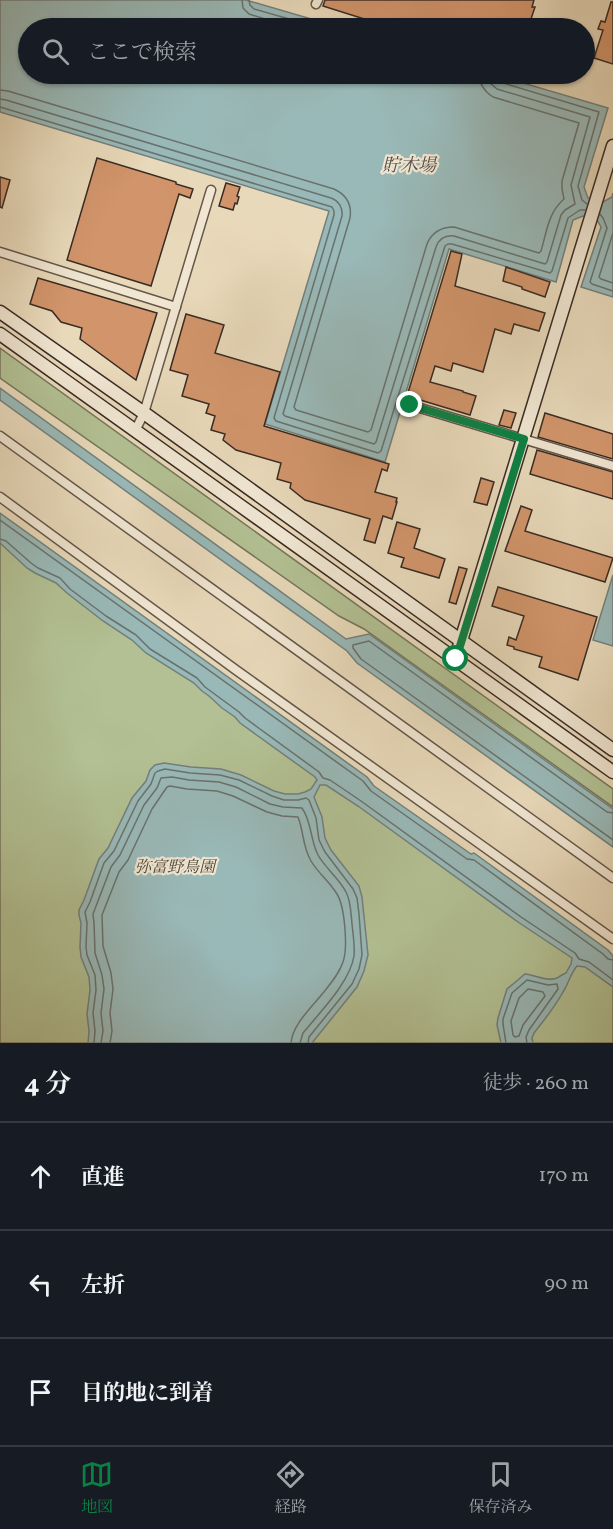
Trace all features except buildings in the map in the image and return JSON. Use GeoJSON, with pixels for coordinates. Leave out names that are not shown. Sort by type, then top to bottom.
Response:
{"type":"FeatureCollection","features":[{"type":"Feature","properties":{"kind":"street"},"geometry":{"type":"LineString","coordinates":[[456,659],[613,146]]}},
{"type":"Feature","properties":{"kind":"street"},"geometry":{"type":"LineString","coordinates":[[135,431],[144,413],[211,190]]}},
{"type":"Feature","properties":{"kind":"street"},"geometry":{"type":"LineString","coordinates":[[0,252],[176,307]]}},
{"type":"Feature","properties":{"kind":"street"},"geometry":{"type":"LineString","coordinates":[[0,312],[613,750]]}},
{"type":"Feature","properties":{"kind":"street"},"geometry":{"type":"LineString","coordinates":[[0,334],[613,772]]}},
{"type":"Feature","properties":{"kind":"street"},"geometry":{"type":"LineString","coordinates":[[410,405],[613,466]]}},
{"type":"Feature","properties":{"kind":"street"},"geometry":{"type":"LineString","coordinates":[[0,436],[613,878]]}},
{"type":"Feature","properties":{"kind":"street"},"geometry":{"type":"LineString","coordinates":[[0,496],[236,670],[613,939]]}},
{"type":"Feature","properties":{"kind":"green space"},"geometry":{"type":"Polygon","coordinates":[[[0,348],[613,789],[613,807],[364,629],[339,616],[0,378],[0,348]]]}},
{"type":"Feature","properties":{"kind":"green space","name":"弥富野鳥園"},"geometry":{"type":"Polygon","coordinates":[[[0,525],[613,966],[613,1043],[0,1043],[0,525]]]}},
{"type":"Feature","properties":{"kind":"water","name":"貯木場"},"geometry":{"type":"Polygon","coordinates":[[[0,0],[246,0],[308,18],[18,18],[18,84],[527,84],[608,108],[584,187],[588,198],[603,202],[612,197],[613,193],[613,297],[581,287],[601,227],[597,220],[583,216],[573,220],[556,282],[449,249],[385,462],[265,424],[329,211],[0,112],[0,0]]]}},
{"type":"Feature","properties":{"kind":"water"},"geometry":{"type":"Polygon","coordinates":[[[0,388],[346,639],[369,634],[613,809],[613,847],[357,663],[347,651],[0,400],[0,388]]]}},
{"type":"Feature","properties":{"kind":"water"},"geometry":{"type":"Polygon","coordinates":[[[0,513],[367,777],[374,786],[471,854],[474,853],[608,950],[613,956],[613,987],[585,967],[577,966],[565,989],[534,1033],[533,1043],[501,1043],[497,1025],[507,989],[525,974],[546,979],[557,978],[566,973],[572,958],[518,922],[358,806],[326,785],[320,785],[314,797],[322,817],[325,838],[331,850],[359,886],[368,955],[357,987],[312,1043],[88,1043],[87,1014],[90,990],[89,977],[81,957],[79,910],[99,859],[108,848],[132,798],[146,781],[150,770],[155,765],[164,763],[221,769],[285,794],[305,792],[311,789],[317,780],[240,723],[194,683],[146,653],[56,583],[27,568],[0,543],[0,513]]]}},
{"type":"Feature","properties":{"kind":"water"},"geometry":{"type":"Polygon","coordinates":[[[613,575],[613,646],[593,640],[613,575]]]}},
{"type":"Feature","properties":{"kind":"route"},"geometry":{"type":"LineString","coordinates":[[410,405],[524,439],[456,659]]}}]}
